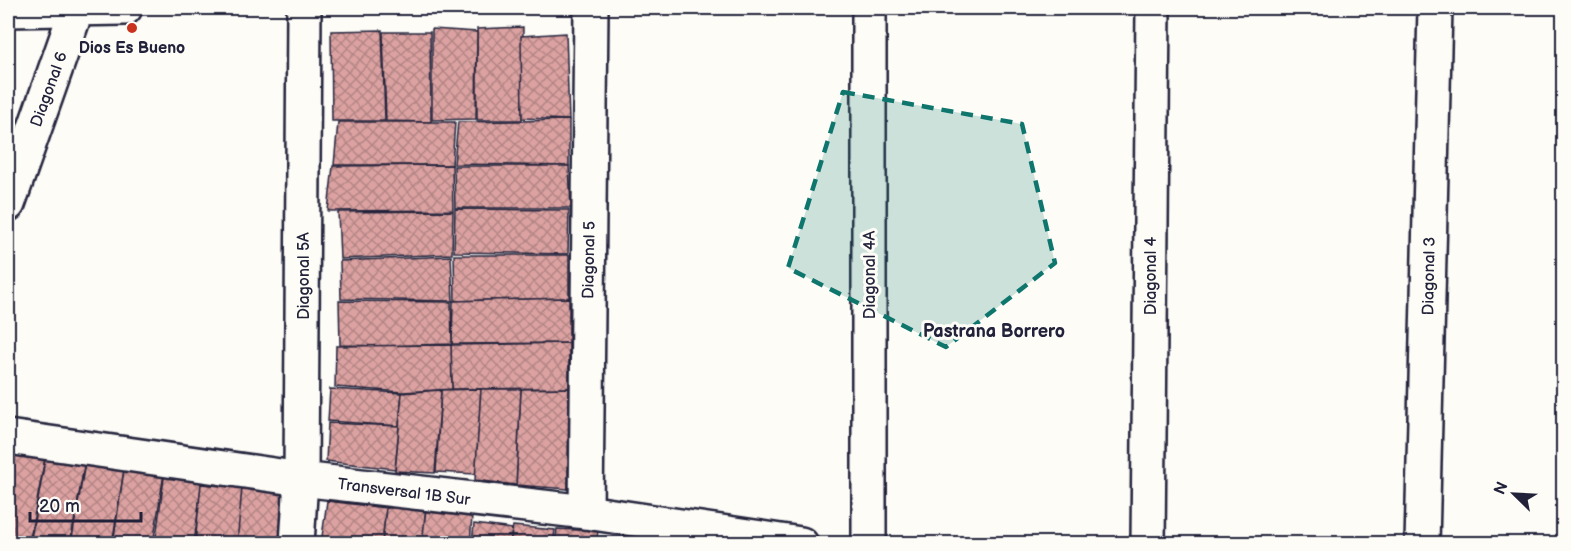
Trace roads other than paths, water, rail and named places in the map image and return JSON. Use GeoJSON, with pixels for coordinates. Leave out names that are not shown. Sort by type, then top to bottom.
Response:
{"type":"FeatureCollection","features":[{"type":"Feature","properties":{"kind":"street","name":"Diagonal 6"},"geometry":{"type":"LineString","coordinates":[[8,204],[77,8]]}},
{"type":"Feature","properties":{"kind":"street"},"geometry":{"type":"LineString","coordinates":[[8,10],[125,8]]}},
{"type":"Feature","properties":{"kind":"street","name":"Diagonal 5A"},"geometry":{"type":"LineString","coordinates":[[297,543],[301,479],[304,8]]}},
{"type":"Feature","properties":{"kind":"street","name":"Diagonal 5"},"geometry":{"type":"LineString","coordinates":[[586,512],[591,8]]}},
{"type":"Feature","properties":{"kind":"street","name":"Diagonal 4A"},"geometry":{"type":"LineString","coordinates":[[869,8],[869,543]]}},
{"type":"Feature","properties":{"kind":"street","name":"Diagonal 4"},"geometry":{"type":"LineString","coordinates":[[1148,543],[1153,8]]}},
{"type":"Feature","properties":{"kind":"street","name":"Diagonal 3"},"geometry":{"type":"LineString","coordinates":[[1422,543],[1434,8]]}},
{"type":"Feature","properties":{"kind":"street","name":"Transversal 1B Sur"},"geometry":{"type":"LineString","coordinates":[[8,437],[301,479],[586,512],[801,543]]}},
{"type":"Feature","properties":{"kind":"place","name":"Dios Es Bueno"},"geometry":{"type":"Point","coordinates":[132,28]}},
{"type":"Feature","properties":{"kind":"district","name":"Pastrana Borrero"},"geometry":{"type":"Point","coordinates":[994,331]}}]}
